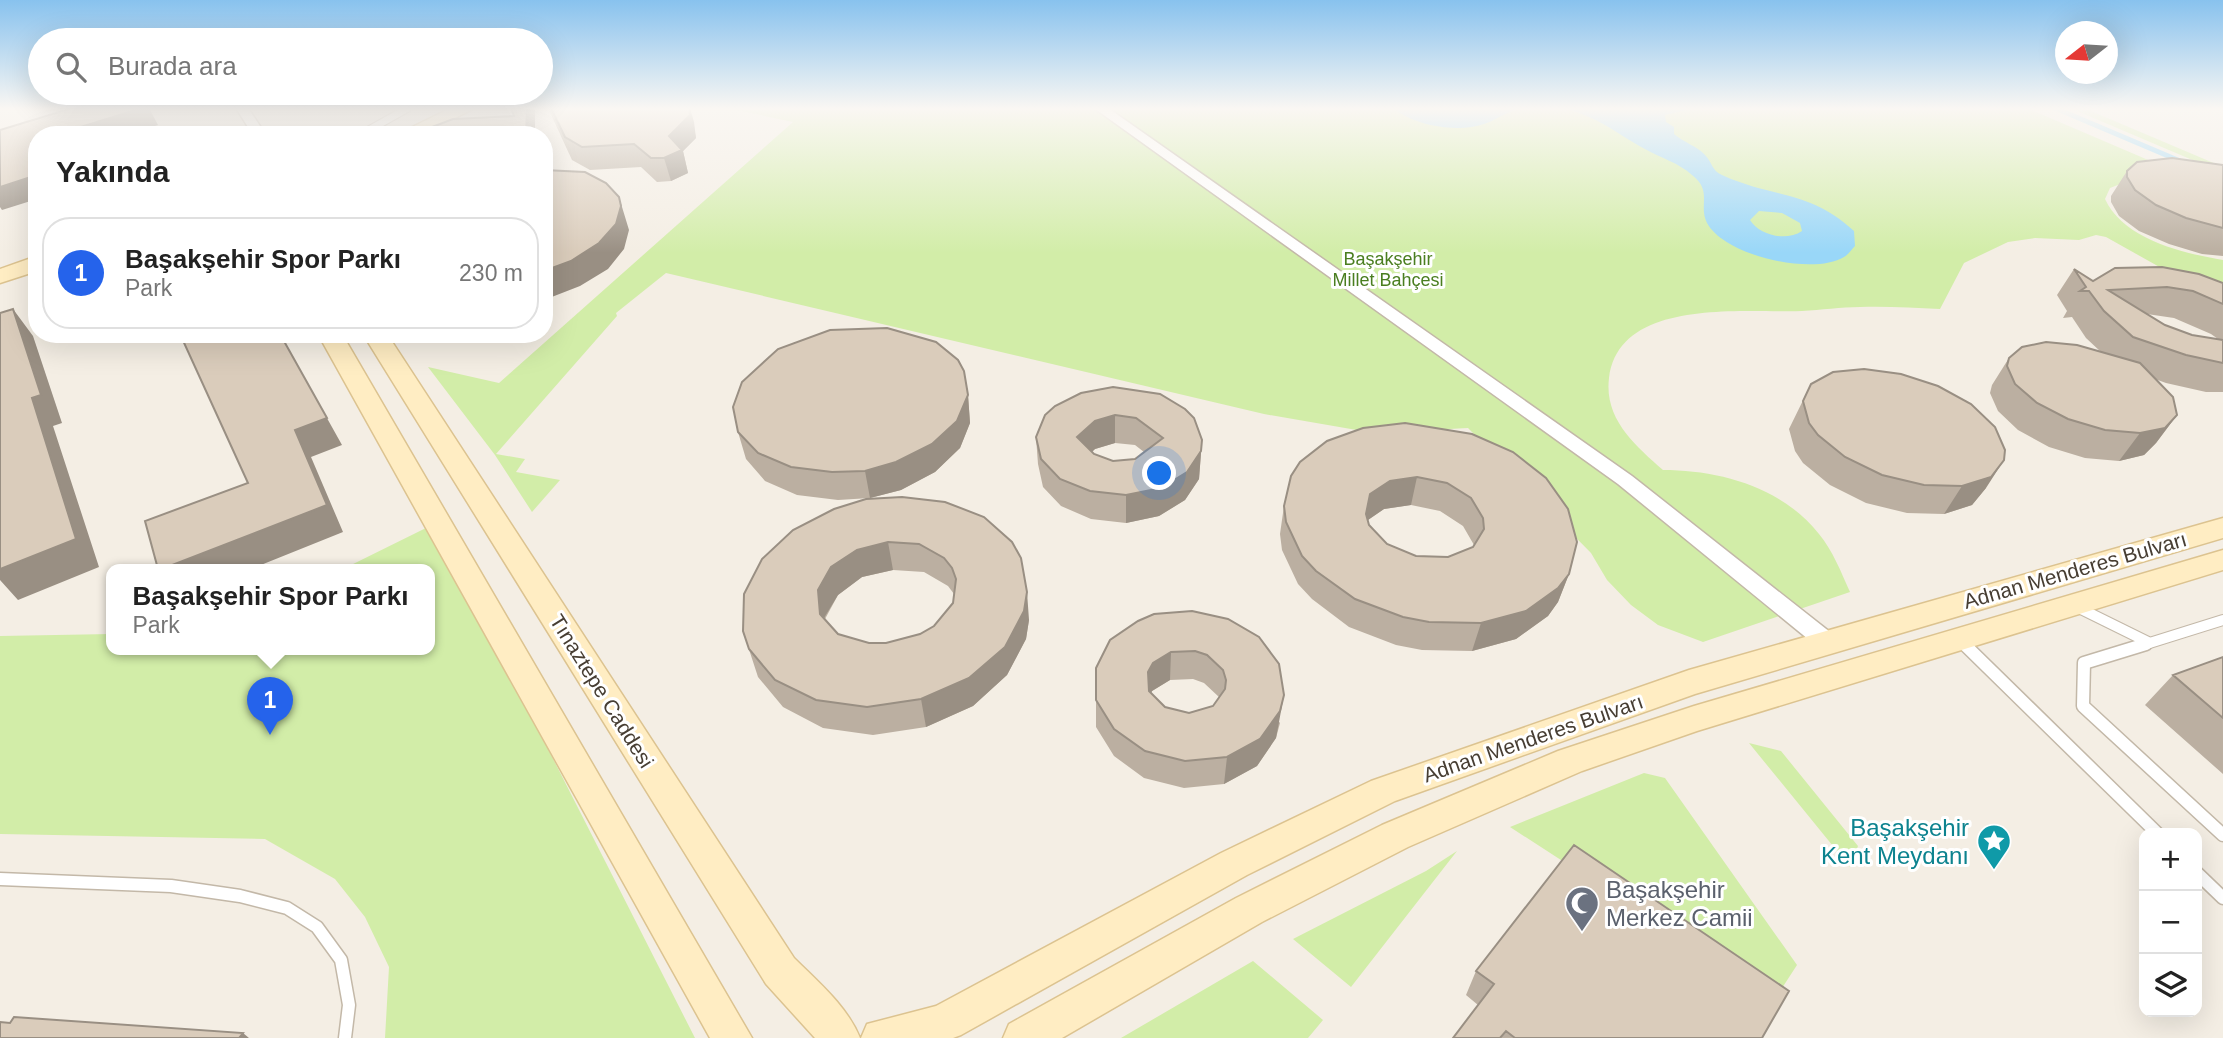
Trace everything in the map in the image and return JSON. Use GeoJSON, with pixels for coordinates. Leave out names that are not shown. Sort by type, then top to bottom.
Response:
{"type":"FeatureCollection","features":[{"type":"Feature","properties":{"kind":"main road"},"geometry":{"type":"LineString","coordinates":[[0,276],[28,266]]}},
{"type":"Feature","properties":{"kind":"main road"},"geometry":{"type":"LineString","coordinates":[[0,290],[28,280]]}},
{"type":"Feature","properties":{"kind":"main road"},"geometry":{"type":"LineString","coordinates":[[335,343],[732,1038]]}},
{"type":"Feature","properties":{"kind":"main road","name":"Tınaztepe Caddesi"},"geometry":{"type":"LineString","coordinates":[[381,343],[780,971],[825,1017],[840,1038]]}},
{"type":"Feature","properties":{"kind":"main road","name":"Adnan Menderes Bulvarı"},"geometry":{"type":"LineString","coordinates":[[881,1038],[913,1034],[947,1021],[1234,864],[1383,791],[1689,683],[2223,528]]}},
{"type":"Feature","properties":{"kind":"main road","name":"Adnan Menderes Bulvarı"},"geometry":{"type":"LineString","coordinates":[[1023,1038],[1249,910],[1395,836],[1558,766],[1694,719],[2223,560]]}},
{"type":"Feature","properties":{"kind":"street"},"geometry":{"type":"LineString","coordinates":[[1168,156],[1625,480],[1827,642]]}},
{"type":"Feature","properties":{"kind":"lane"},"geometry":{"type":"LineString","coordinates":[[2071,605],[2150,643]]}},
{"type":"Feature","properties":{"kind":"lane"},"geometry":{"type":"LineString","coordinates":[[2223,620],[2084,663],[2083,706],[2223,835]]}},
{"type":"Feature","properties":{"kind":"lane"},"geometry":{"type":"LineString","coordinates":[[1959,639],[2152,828]]}},
{"type":"Feature","properties":{"kind":"lane"},"geometry":{"type":"LineString","coordinates":[[2202,878],[2223,898]]}},
{"type":"Feature","properties":{"kind":"lane"},"geometry":{"type":"LineString","coordinates":[[0,880],[170,886],[240,896],[287,908],[317,927],[341,960],[349,1005],[345,1038]]}},
{"type":"Feature","properties":{"kind":"green space","name":"Başakşehir Millet Bahçesi"},"geometry":{"type":"Polygon","coordinates":[[[754,156],[2140,156],[2223,192],[2128,181],[2110,188],[2105,199],[2126,225],[2140,234],[2173,248],[2223,260],[2223,294],[2213,297],[2106,237],[2096,235],[2079,240],[2035,238],[2008,242],[1964,263],[1940,309],[1846,307],[1802,311],[1718,312],[1659,322],[1635,334],[1618,352],[1609,378],[1611,406],[1632,441],[1663,470],[1706,473],[1727,478],[1748,484],[1787,504],[1819,534],[1850,592],[1703,642],[1658,625],[1631,605],[1607,580],[1591,553],[1468,428],[1374,433],[1264,414],[666,273],[616,313],[617,316],[496,454],[525,459],[516,472],[560,480],[532,512],[495,455],[428,367],[499,383],[544,343],[553,343],[553,335],[754,156]]]}},
{"type":"Feature","properties":{"kind":"green space"},"geometry":{"type":"Polygon","coordinates":[[[2184,156],[2198,156],[2223,167],[2223,173],[2184,156]]]}},
{"type":"Feature","properties":{"kind":"green space"},"geometry":{"type":"Polygon","coordinates":[[[430,526],[453,562],[695,1038],[385,1038],[389,967],[365,917],[335,879],[265,839],[0,834],[0,636],[106,634],[106,655],[435,655],[435,564],[353,564],[430,526]]]}},
{"type":"Feature","properties":{"kind":"green space"},"geometry":{"type":"Polygon","coordinates":[[[1749,743],[1781,751],[1858,846],[1850,867],[1749,743]]]}},
{"type":"Feature","properties":{"kind":"green space"},"geometry":{"type":"Polygon","coordinates":[[[1644,773],[1665,778],[1797,965],[1775,999],[1510,827],[1644,773]]]}},
{"type":"Feature","properties":{"kind":"green space"},"geometry":{"type":"Polygon","coordinates":[[[1457,851],[1351,987],[1293,939],[1426,871],[1457,851]]]}},
{"type":"Feature","properties":{"kind":"green space"},"geometry":{"type":"Polygon","coordinates":[[[1253,961],[1323,1020],[1308,1038],[1121,1038],[1253,961]]]}},
{"type":"Feature","properties":{"kind":"water"},"geometry":{"type":"Polygon","coordinates":[[[1660,156],[1706,156],[1722,175],[1822,208],[1854,231],[1855,246],[1844,257],[1812,264],[1771,260],[1732,245],[1717,235],[1707,223],[1704,192],[1698,181],[1676,164],[1660,156]],[[1759,211],[1750,220],[1760,230],[1781,236],[1802,231],[1800,223],[1782,213],[1759,211]]]}},
{"type":"Feature","properties":{"kind":"building"},"geometry":{"type":"Polygon","coordinates":[[[0,156],[28,156],[28,178],[0,187],[0,156]]]}},
{"type":"Feature","properties":{"kind":"building"},"geometry":{"type":"Polygon","coordinates":[[[2172,158],[2223,165],[2223,228],[2186,218],[2156,205],[2135,190],[2127,177],[2127,171],[2137,162],[2172,158]]]}},
{"type":"Feature","properties":{"kind":"building"},"geometry":{"type":"Polygon","coordinates":[[[553,170],[585,172],[606,183],[619,197],[621,206],[616,224],[599,243],[571,261],[553,268],[553,170]]]}},
{"type":"Feature","properties":{"kind":"building"},"geometry":{"type":"Polygon","coordinates":[[[2162,267],[2199,274],[2223,283],[2223,304],[2193,291],[2167,287],[2108,290],[2165,325],[2192,335],[2223,340],[2223,363],[2186,355],[2133,337],[2104,311],[2089,291],[2080,291],[2086,287],[2074,269],[2093,281],[2115,268],[2162,267]]]}},
{"type":"Feature","properties":{"kind":"building"},"geometry":{"type":"Polygon","coordinates":[[[13,309],[41,395],[32,398],[76,539],[0,569],[0,313],[13,309]]]}},
{"type":"Feature","properties":{"kind":"building"},"geometry":{"type":"Polygon","coordinates":[[[887,328],[936,342],[958,360],[964,371],[968,395],[957,421],[932,444],[896,462],[865,471],[832,472],[791,467],[758,453],[738,432],[733,407],[742,382],[778,349],[830,330],[887,328]]]}},
{"type":"Feature","properties":{"kind":"building"},"geometry":{"type":"Polygon","coordinates":[[[2046,342],[2077,345],[2140,363],[2173,397],[2177,415],[2165,428],[2140,433],[2105,430],[2068,419],[2037,403],[2015,384],[2007,366],[2009,358],[2022,347],[2046,342]]]}},
{"type":"Feature","properties":{"kind":"building"},"geometry":{"type":"Polygon","coordinates":[[[184,343],[285,343],[327,418],[295,430],[327,505],[175,564],[157,564],[145,521],[248,483],[184,343]]]}},
{"type":"Feature","properties":{"kind":"building"},"geometry":{"type":"Polygon","coordinates":[[[1864,369],[1901,374],[1938,386],[1971,404],[1995,427],[2005,450],[2004,460],[1991,477],[1962,486],[1924,485],[1882,475],[1845,457],[1818,435],[1809,423],[1803,401],[1811,384],[1833,372],[1864,369]]]}},
{"type":"Feature","properties":{"kind":"building"},"geometry":{"type":"Polygon","coordinates":[[[1113,387],[1160,394],[1185,409],[1194,418],[1202,440],[1201,451],[1187,472],[1161,488],[1126,495],[1090,491],[1060,479],[1041,459],[1036,437],[1045,415],[1055,406],[1081,393],[1113,387]],[[1115,415],[1095,421],[1077,437],[1094,454],[1113,461],[1135,459],[1163,438],[1136,418],[1115,415]]]}},
{"type":"Feature","properties":{"kind":"building"},"geometry":{"type":"Polygon","coordinates":[[[1405,423],[1472,434],[1513,452],[1546,478],[1568,509],[1577,542],[1569,574],[1558,588],[1526,611],[1481,623],[1429,622],[1403,617],[1355,599],[1316,571],[1302,556],[1286,522],[1284,506],[1291,476],[1300,462],[1327,441],[1363,428],[1405,423]],[[1417,477],[1390,481],[1370,494],[1366,514],[1369,525],[1387,544],[1416,556],[1448,557],[1473,547],[1484,529],[1483,518],[1471,498],[1447,483],[1417,477]]]}},
{"type":"Feature","properties":{"kind":"building"},"geometry":{"type":"Polygon","coordinates":[[[902,497],[945,502],[984,517],[1012,542],[1021,558],[1027,592],[1024,611],[1005,647],[969,678],[921,699],[867,707],[816,700],[775,680],[749,649],[743,631],[744,594],[762,559],[793,530],[834,509],[866,499],[902,497]],[[888,542],[857,550],[831,567],[818,590],[820,614],[838,634],[869,643],[886,643],[920,634],[934,626],[953,603],[956,579],[944,558],[919,544],[888,542]]]}},
{"type":"Feature","properties":{"kind":"building"},"geometry":{"type":"Polygon","coordinates":[[[1192,611],[1228,619],[1259,637],[1279,664],[1284,695],[1280,711],[1260,739],[1227,757],[1185,761],[1145,751],[1114,729],[1096,700],[1096,668],[1110,640],[1138,621],[1154,614],[1192,611]],[[1195,651],[1171,652],[1153,663],[1148,672],[1149,691],[1165,707],[1189,713],[1213,706],[1225,689],[1226,680],[1223,670],[1207,655],[1195,651]]]}},
{"type":"Feature","properties":{"kind":"building"},"geometry":{"type":"Polygon","coordinates":[[[2223,657],[2223,718],[2173,675],[2223,657]]]}},
{"type":"Feature","properties":{"kind":"building","name":"Başakşehir Merkez Camii"},"geometry":{"type":"Polygon","coordinates":[[[1574,845],[1789,991],[1762,1038],[1515,1038],[1506,1031],[1500,1038],[1453,1038],[1494,984],[1476,971],[1574,845]]]}},
{"type":"Feature","properties":{"kind":"building"},"geometry":{"type":"Polygon","coordinates":[[[14,1017],[243,1033],[239,1038],[0,1038],[0,1022],[10,1023],[14,1017]]]}},
{"type":"Feature","properties":{"kind":"waterway"},"geometry":{"type":"LineString","coordinates":[[2169,156],[2180,161]]}},
{"type":"Feature","properties":{"kind":"place","name":"Başakşehir Spor Parkı"},"geometry":{"type":"Point","coordinates":[270,735]}},
{"type":"Feature","properties":{"kind":"place","name":"Başakşehir Kent Meydanı"},"geometry":{"type":"Point","coordinates":[1994,871]}},
{"type":"Feature","properties":{"kind":"place","name":"Başakşehir Merkez Camii"},"geometry":{"type":"Point","coordinates":[1582,933]}}]}
